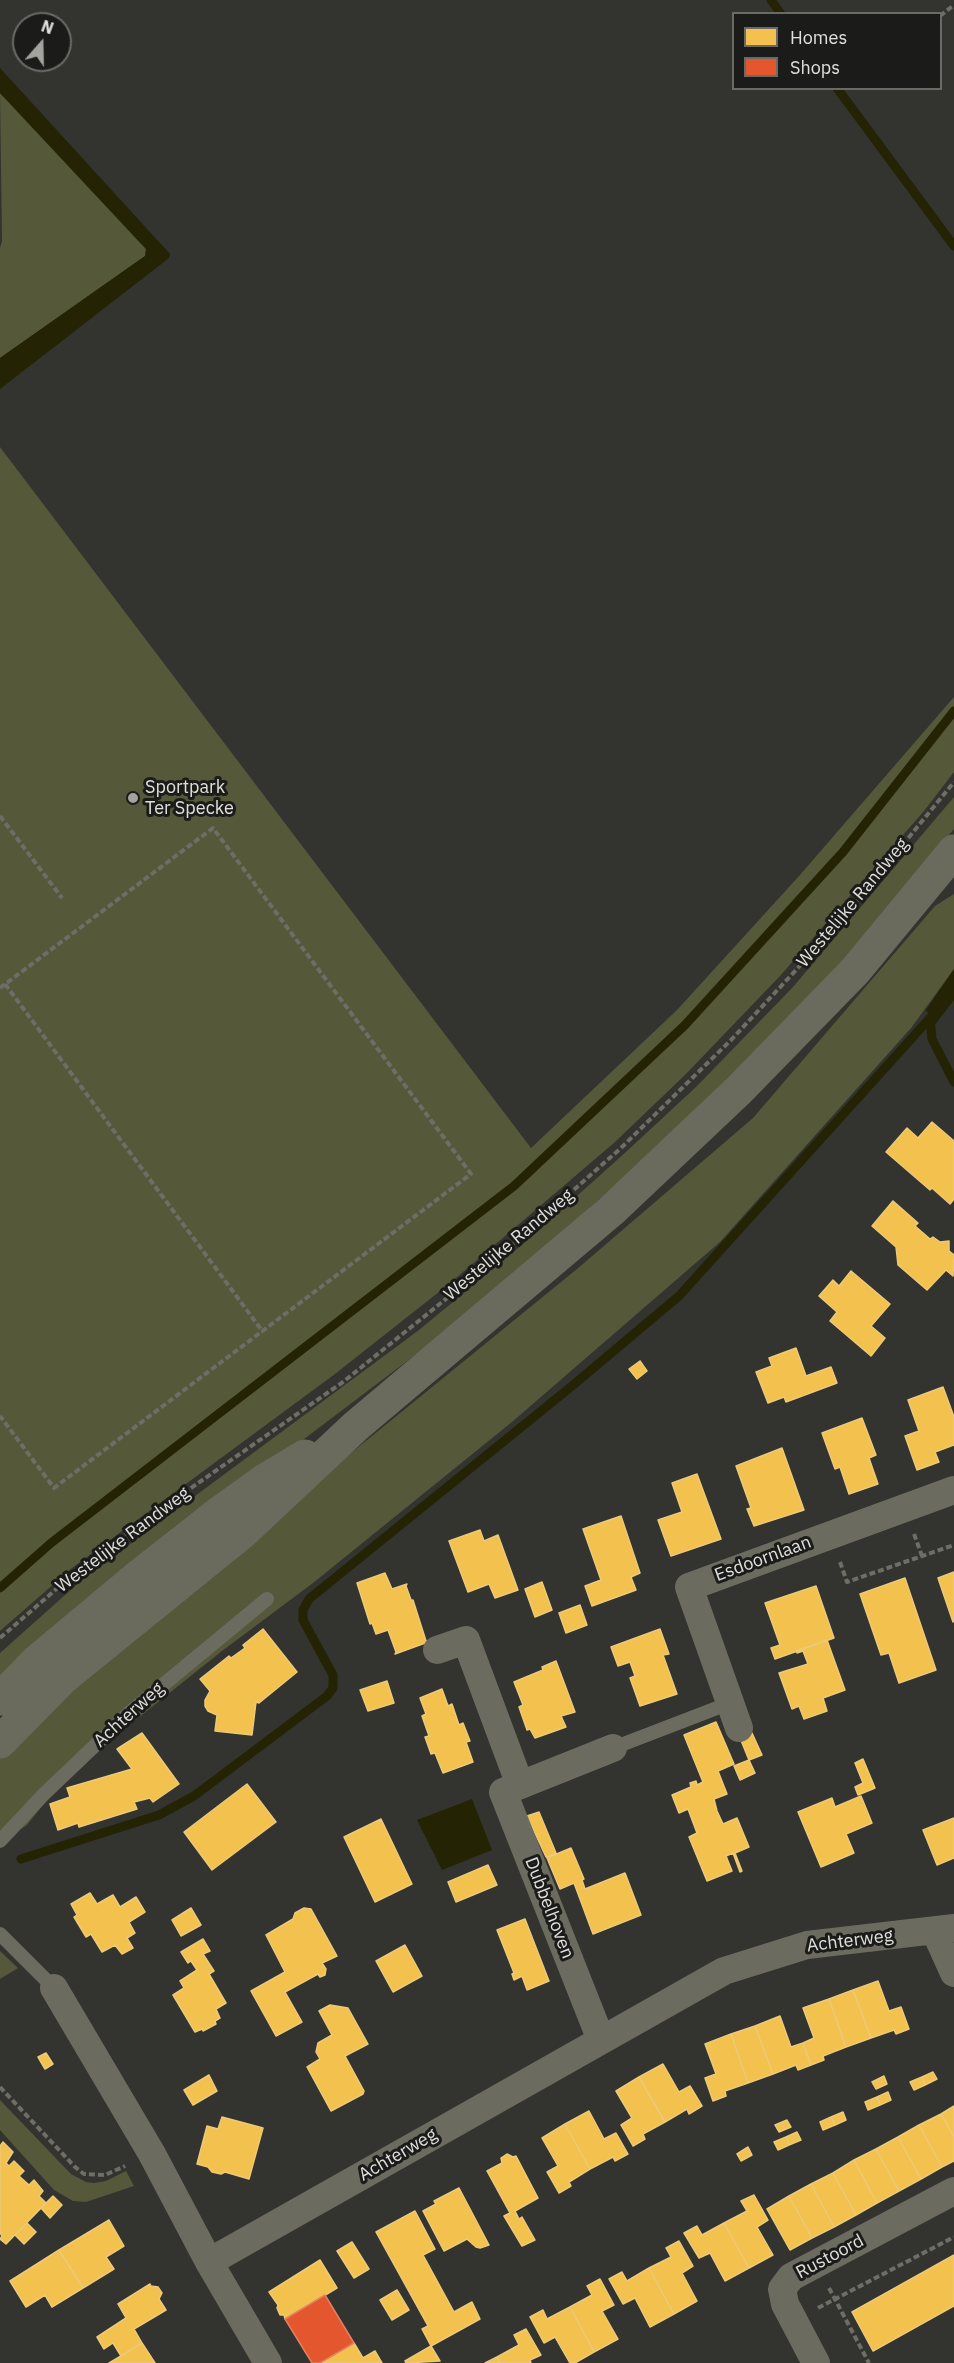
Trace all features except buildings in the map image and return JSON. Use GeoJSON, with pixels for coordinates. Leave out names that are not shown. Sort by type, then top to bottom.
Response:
{"type":"FeatureCollection","features":[{"type":"Feature","properties":{"kind":"main road","name":"Westelijke Randweg"},"geometry":{"type":"LineString","coordinates":[[0,1742],[63,1678],[243,1532],[356,1426],[611,1211],[739,1090],[855,971],[954,851]]}},
{"type":"Feature","properties":{"kind":"main road","name":"Westelijke Randweg"},"geometry":{"type":"LineString","coordinates":[[0,1699],[37,1661],[219,1513],[266,1480],[356,1426]]}},
{"type":"Feature","properties":{"kind":"street","name":"Esdoornlaan"},"geometry":{"type":"LineString","coordinates":[[735,1715],[689,1587],[954,1490]]}},
{"type":"Feature","properties":{"kind":"street"},"geometry":{"type":"LineString","coordinates":[[437,1650],[466,1640],[520,1785],[613,1748]]}},
{"type":"Feature","properties":{"kind":"street","name":"Dubbelhoven"},"geometry":{"type":"LineString","coordinates":[[520,1785],[503,1791],[601,2040]]}},
{"type":"Feature","properties":{"kind":"street"},"geometry":{"type":"LineString","coordinates":[[944,1929],[954,1973]]}},
{"type":"Feature","properties":{"kind":"street","name":"Achterweg"},"geometry":{"type":"LineString","coordinates":[[209,2262],[724,1971],[807,1944],[944,1929]]}},
{"type":"Feature","properties":{"kind":"street"},"geometry":{"type":"LineString","coordinates":[[54,1988],[152,2154],[209,2262],[268,2363]]}},
{"type":"Feature","properties":{"kind":"street","name":"Rustoord"},"geometry":{"type":"LineString","coordinates":[[816,2363],[785,2304],[782,2289],[791,2277],[954,2191]]}},
{"type":"Feature","properties":{"kind":"lane","name":"Achterweg"},"geometry":{"type":"LineString","coordinates":[[0,1841],[43,1795],[129,1713],[267,1599]]}},
{"type":"Feature","properties":{"kind":"lane","name":"Esdoornlaan"},"geometry":{"type":"LineString","coordinates":[[613,1748],[735,1715]]}},
{"type":"Feature","properties":{"kind":"lane"},"geometry":{"type":"LineString","coordinates":[[0,1934],[54,1988]]}},
{"type":"Feature","properties":{"kind":"path"},"geometry":{"type":"LineString","coordinates":[[942,14],[954,5]]}},
{"type":"Feature","properties":{"kind":"path","name":"Westelijke Randweg"},"geometry":{"type":"LineString","coordinates":[[0,1638],[12,1625],[76,1572],[138,1525],[343,1382],[498,1257],[621,1148],[732,1039],[835,928],[954,782]]}},
{"type":"Feature","properties":{"kind":"path"},"geometry":{"type":"LineString","coordinates":[[0,816],[62,898]]}},
{"type":"Feature","properties":{"kind":"path"},"geometry":{"type":"LineString","coordinates":[[0,988],[213,828],[471,1174],[54,1488],[0,1416]]}},
{"type":"Feature","properties":{"kind":"path"},"geometry":{"type":"LineString","coordinates":[[5,984],[263,1332]]}},
{"type":"Feature","properties":{"kind":"path"},"geometry":{"type":"LineString","coordinates":[[830,1535],[847,1582],[954,1545]]}},
{"type":"Feature","properties":{"kind":"path"},"geometry":{"type":"LineString","coordinates":[[0,2087],[84,2174],[105,2175],[152,2154]]}},
{"type":"Feature","properties":{"kind":"path"},"geometry":{"type":"LineString","coordinates":[[794,2321],[954,2237]]}},
{"type":"Feature","properties":{"kind":"path"},"geometry":{"type":"LineString","coordinates":[[816,2264],[869,2363]]}},
{"type":"Feature","properties":{"kind":"green space"},"geometry":{"type":"Polygon","coordinates":[[[0,93],[146,249],[145,256],[0,358],[0,248],[2,241],[0,93]]]}},
{"type":"Feature","properties":{"kind":"green space","name":"Sportpark Ter Specke"},"geometry":{"type":"Polygon","coordinates":[[[0,447],[531,1148],[677,1010],[799,876],[954,697],[954,772],[924,811],[780,976],[685,1075],[615,1142],[449,1284],[335,1374],[72,1568],[0,1631],[0,447]]]}},
{"type":"Feature","properties":{"kind":"green space"},"geometry":{"type":"Polygon","coordinates":[[[954,797],[954,829],[855,949],[701,1110],[468,1315],[279,1458],[0,1679],[0,1653],[83,1579],[419,1330],[529,1239],[627,1151],[697,1086],[793,987],[954,797]]]}},
{"type":"Feature","properties":{"kind":"green space"},"geometry":{"type":"Polygon","coordinates":[[[954,894],[954,969],[911,1028],[720,1242],[512,1422],[313,1583],[222,1651],[93,1754],[62,1781],[27,1825],[0,1843],[0,1749],[125,1637],[577,1269],[753,1118],[935,906],[954,894]]]}},
{"type":"Feature","properties":{"kind":"green space"},"geometry":{"type":"Polygon","coordinates":[[[0,1951],[18,1968],[0,1979],[0,1951]]]}},
{"type":"Feature","properties":{"kind":"green space"},"geometry":{"type":"Polygon","coordinates":[[[0,2100],[71,2174],[86,2182],[94,2183],[106,2181],[126,2171],[134,2186],[86,2202],[73,2201],[54,2190],[0,2130],[0,2100]]]}},
{"type":"Feature","properties":{"kind":"shaded area"},"geometry":{"type":"Polygon","coordinates":[[[0,68],[170,254],[169,258],[0,389],[0,358],[145,256],[146,249],[0,93],[0,68]]]}},
{"type":"Feature","properties":{"kind":"shaded area"},"geometry":{"type":"Polygon","coordinates":[[[954,969],[954,1000],[934,1026],[926,1010],[954,969]]]}},
{"type":"Feature","properties":{"kind":"shaded area"},"geometry":{"type":"Polygon","coordinates":[[[472,1799],[492,1850],[442,1870],[417,1820],[472,1799]]]}},
{"type":"Feature","properties":{"kind":"waterway"},"geometry":{"type":"LineString","coordinates":[[771,0],[780,12]]}},
{"type":"Feature","properties":{"kind":"waterway"},"geometry":{"type":"LineString","coordinates":[[838,90],[954,246]]}},
{"type":"Feature","properties":{"kind":"waterway"},"geometry":{"type":"LineString","coordinates":[[0,1588],[51,1543],[514,1186],[685,1025],[843,852],[954,711]]}},
{"type":"Feature","properties":{"kind":"waterway"},"geometry":{"type":"LineString","coordinates":[[930,1018],[932,1039],[954,1082]]}},
{"type":"Feature","properties":{"kind":"waterway"},"geometry":{"type":"LineString","coordinates":[[21,1859],[159,1815],[194,1796],[327,1696],[333,1688],[333,1675],[303,1620],[303,1610],[309,1599],[572,1386],[679,1296],[930,1018]]}},
{"type":"Feature","properties":{"kind":"place","name":"Sportpark Ter Specke"},"geometry":{"type":"Point","coordinates":[133,798]}}]}
